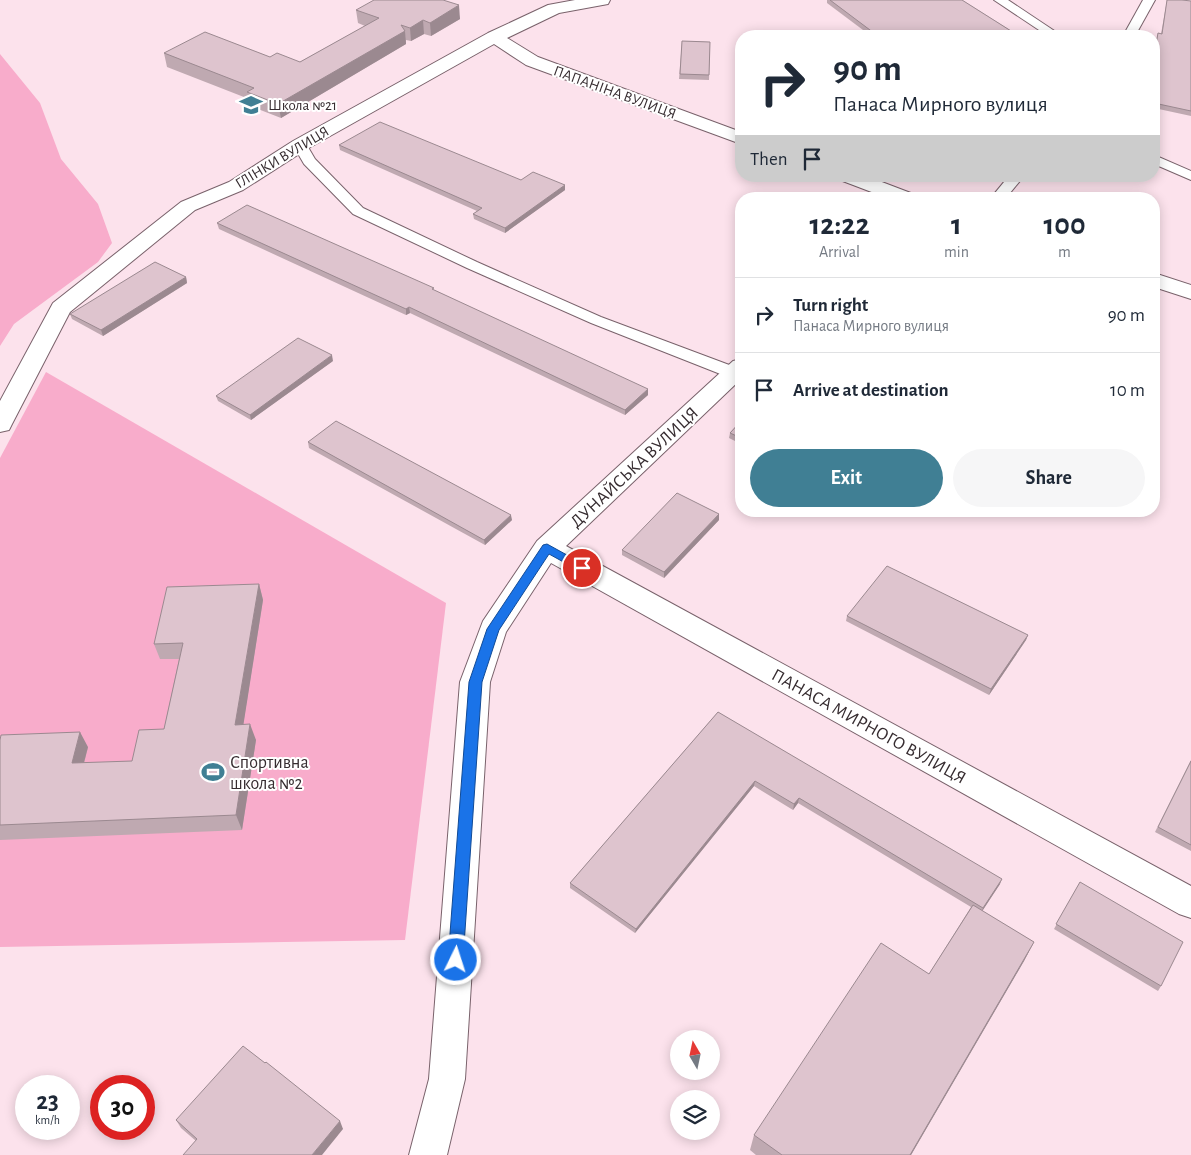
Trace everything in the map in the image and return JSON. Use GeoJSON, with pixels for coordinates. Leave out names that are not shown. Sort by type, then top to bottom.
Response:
{"type":"FeatureCollection","features":[{"type":"Feature","properties":{"kind":"street","name":"ГЛІНКИ ВУЛИЦЯ"},"geometry":{"type":"LineString","coordinates":[[0,424],[61,308],[188,206],[236,186],[300,145],[494,38],[549,5],[602,0]]}},
{"type":"Feature","properties":{"kind":"street","name":"ПАПАНІНА ВУЛИЦЯ"},"geometry":{"type":"LineString","coordinates":[[494,38],[532,61],[735,136]]}},
{"type":"Feature","properties":{"kind":"street"},"geometry":{"type":"LineString","coordinates":[[863,182],[890,192]]}},
{"type":"Feature","properties":{"kind":"street"},"geometry":{"type":"LineString","coordinates":[[1160,282],[1191,292]]}},
{"type":"Feature","properties":{"kind":"street","name":"ДУНАЙСЬКА ВУЛИЦЯ"},"geometry":{"type":"LineString","coordinates":[[428,1155],[447,1079],[476,682],[493,629],[547,548],[735,373]]}},
{"type":"Feature","properties":{"kind":"street","name":"ПАНАСА МИРНОГО ВУЛИЦЯ"},"geometry":{"type":"LineString","coordinates":[[547,548],[1191,904]]}},
{"type":"Feature","properties":{"kind":"lane"},"geometry":{"type":"LineString","coordinates":[[1000,0],[1047,30]]}},
{"type":"Feature","properties":{"kind":"lane"},"geometry":{"type":"LineString","coordinates":[[1132,30],[1149,0]]}},
{"type":"Feature","properties":{"kind":"lane"},"geometry":{"type":"LineString","coordinates":[[300,145],[309,161],[358,211],[472,265],[596,320],[735,369]]}},
{"type":"Feature","properties":{"kind":"lane"},"geometry":{"type":"LineString","coordinates":[[1160,162],[1191,176]]}},
{"type":"Feature","properties":{"kind":"lane"},"geometry":{"type":"LineString","coordinates":[[1003,192],[1012,182]]}},
{"type":"Feature","properties":{"kind":"shaded area"},"geometry":{"type":"Polygon","coordinates":[[[0,54],[40,103],[61,159],[98,204],[112,243],[98,262],[14,324],[0,346],[0,54]]]}},
{"type":"Feature","properties":{"kind":"shaded area","name":"Спортивна школа №2"},"geometry":{"type":"Polygon","coordinates":[[[46,372],[446,603],[405,940],[0,947],[0,458],[46,372]]]}},
{"type":"Feature","properties":{"kind":"building"},"geometry":{"type":"Polygon","coordinates":[[[374,0],[443,0],[459,5],[430,23],[423,20],[410,28],[401,25],[405,31],[278,104],[247,92],[254,88],[164,53],[205,32],[270,57],[277,53],[300,62],[379,18],[356,10],[374,0]]]}},
{"type":"Feature","properties":{"kind":"building"},"geometry":{"type":"Polygon","coordinates":[[[830,0],[962,0],[1010,30],[870,30],[830,0]]]}},
{"type":"Feature","properties":{"kind":"building"},"geometry":{"type":"Polygon","coordinates":[[[1167,0],[1191,1],[1191,111],[1160,104],[1160,34],[1162,34],[1167,0]]]}},
{"type":"Feature","properties":{"kind":"building"},"geometry":{"type":"Polygon","coordinates":[[[682,41],[710,42],[709,75],[680,74],[682,41]]]}},
{"type":"Feature","properties":{"kind":"building"},"geometry":{"type":"Polygon","coordinates":[[[380,122],[521,180],[533,172],[565,185],[505,228],[473,214],[482,208],[339,145],[380,122]]]}},
{"type":"Feature","properties":{"kind":"building"},"geometry":{"type":"Polygon","coordinates":[[[247,205],[434,288],[432,289],[648,389],[625,410],[409,307],[406,309],[217,223],[247,205]]]}},
{"type":"Feature","properties":{"kind":"building"},"geometry":{"type":"Polygon","coordinates":[[[155,262],[186,277],[101,330],[70,314],[155,262]]]}},
{"type":"Feature","properties":{"kind":"building"},"geometry":{"type":"Polygon","coordinates":[[[298,338],[332,355],[250,415],[216,396],[298,338]]]}},
{"type":"Feature","properties":{"kind":"building"},"geometry":{"type":"Polygon","coordinates":[[[336,421],[511,515],[484,540],[308,442],[336,421]]]}},
{"type":"Feature","properties":{"kind":"building"},"geometry":{"type":"Polygon","coordinates":[[[735,428],[735,435],[730,433],[735,428]]]}},
{"type":"Feature","properties":{"kind":"building"},"geometry":{"type":"Polygon","coordinates":[[[677,493],[719,514],[664,572],[622,550],[677,493]]]}},
{"type":"Feature","properties":{"kind":"building"},"geometry":{"type":"Polygon","coordinates":[[[887,566],[1028,635],[991,689],[847,616],[887,566]]]}},
{"type":"Feature","properties":{"kind":"building"},"geometry":{"type":"Polygon","coordinates":[[[259,584],[235,725],[250,724],[236,815],[0,825],[1,735],[80,732],[72,763],[132,761],[139,730],[164,729],[183,643],[154,644],[167,587],[259,584]]]}},
{"type":"Feature","properties":{"kind":"building"},"geometry":{"type":"Polygon","coordinates":[[[718,712],[1002,879],[983,908],[799,798],[794,804],[755,781],[636,929],[570,883],[718,712]]]}},
{"type":"Feature","properties":{"kind":"building"},"geometry":{"type":"Polygon","coordinates":[[[1191,761],[1191,845],[1158,827],[1191,761]]]}},
{"type":"Feature","properties":{"kind":"building"},"geometry":{"type":"Polygon","coordinates":[[[1080,882],[1183,942],[1161,986],[1056,924],[1080,882]]]}},
{"type":"Feature","properties":{"kind":"building"},"geometry":{"type":"Polygon","coordinates":[[[973,905],[1034,942],[910,1155],[782,1155],[754,1135],[881,943],[929,974],[973,905]]]}},
{"type":"Feature","properties":{"kind":"building"},"geometry":{"type":"Polygon","coordinates":[[[243,1046],[340,1121],[312,1155],[183,1155],[197,1139],[176,1120],[243,1046]]]}},
{"type":"Feature","properties":{"kind":"place","name":"Школа №21"},"geometry":{"type":"Point","coordinates":[251,105]}},
{"type":"Feature","properties":{"kind":"place","name":"Спортивна школа №2"},"geometry":{"type":"Point","coordinates":[213,772]}},
{"type":"Feature","properties":{"kind":"route"},"geometry":{"type":"LineString","coordinates":[[456,960],[476,682],[493,629],[547,548],[582,568]]}}]}
